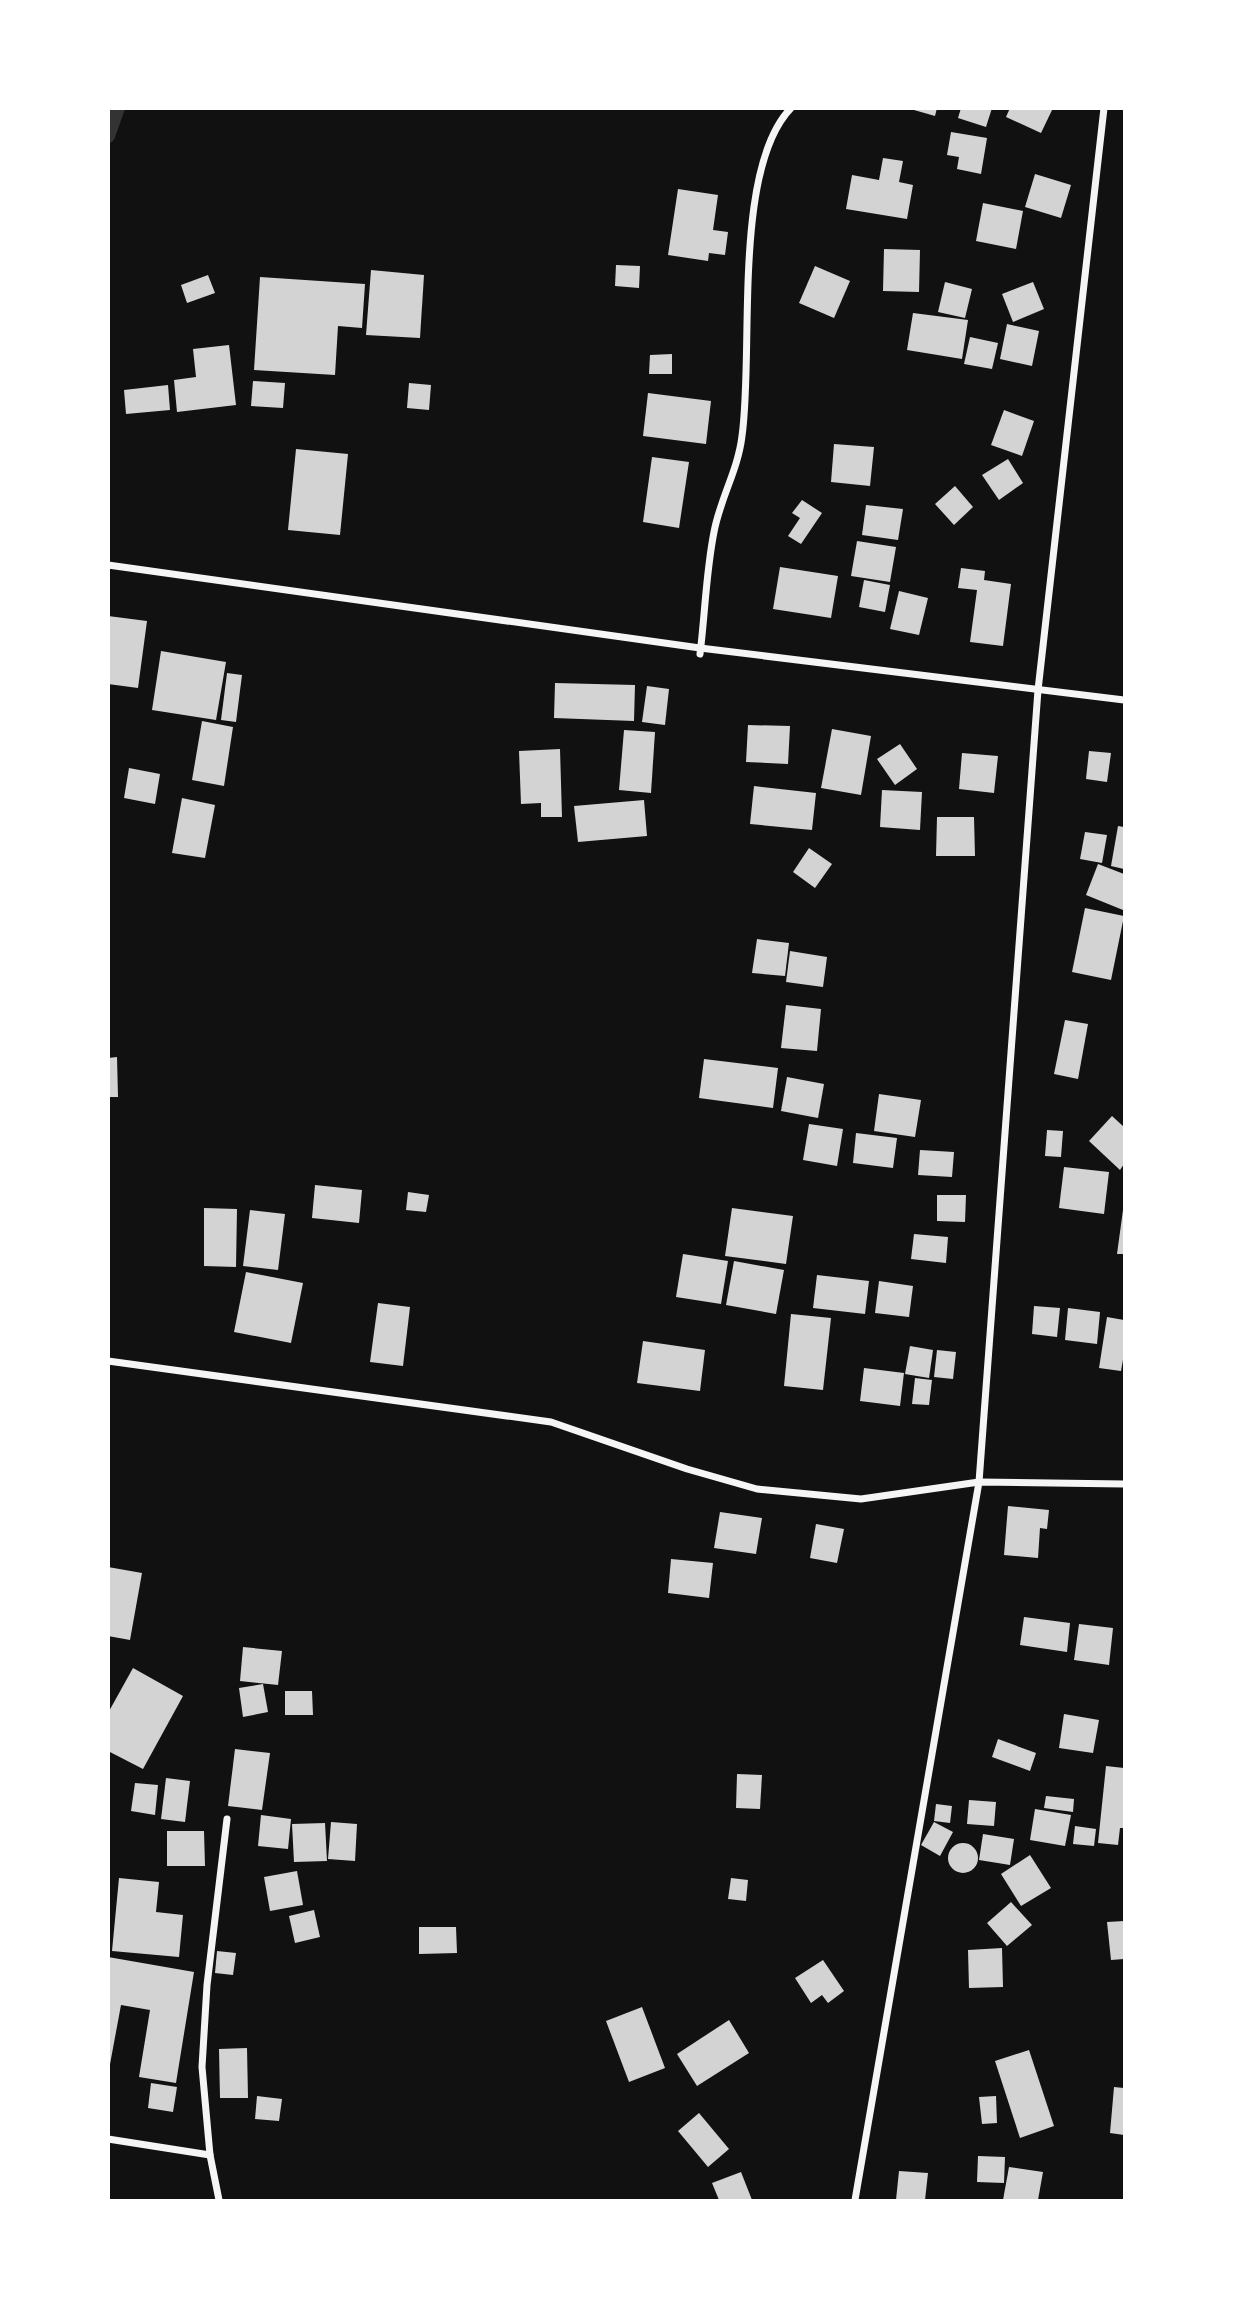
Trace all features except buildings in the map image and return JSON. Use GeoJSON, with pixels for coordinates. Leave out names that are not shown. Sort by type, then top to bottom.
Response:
{"type":"FeatureCollection","features":[{"type":"Feature","properties":{"kind":"street"},"geometry":{"type":"LineString","coordinates":[[700,651],[714,530],[739,458],[747,405],[747,304],[755,207],[765,153],[782,118],[791,108]]}},
{"type":"Feature","properties":{"kind":"street"},"geometry":{"type":"LineString","coordinates":[[855,2200],[979,1482],[1038,690],[1104,108]]}},
{"type":"Feature","properties":{"kind":"street"},"geometry":{"type":"LineString","coordinates":[[108,565],[700,651],[1125,700]]}},
{"type":"Feature","properties":{"kind":"street"},"geometry":{"type":"LineString","coordinates":[[108,1361],[551,1422],[687,1469],[757,1489],[861,1499],[979,1482],[1125,1484]]}},
{"type":"Feature","properties":{"kind":"street"},"geometry":{"type":"LineString","coordinates":[[219,2200],[210,2155],[202,2067],[207,1985],[227,1819]]}},
{"type":"Feature","properties":{"kind":"street"},"geometry":{"type":"LineString","coordinates":[[108,2139],[210,2155]]}},
{"type":"Feature","properties":{"kind":"waterway"},"geometry":{"type":"LineString","coordinates":[[108,136],[118,108]]}}]}
